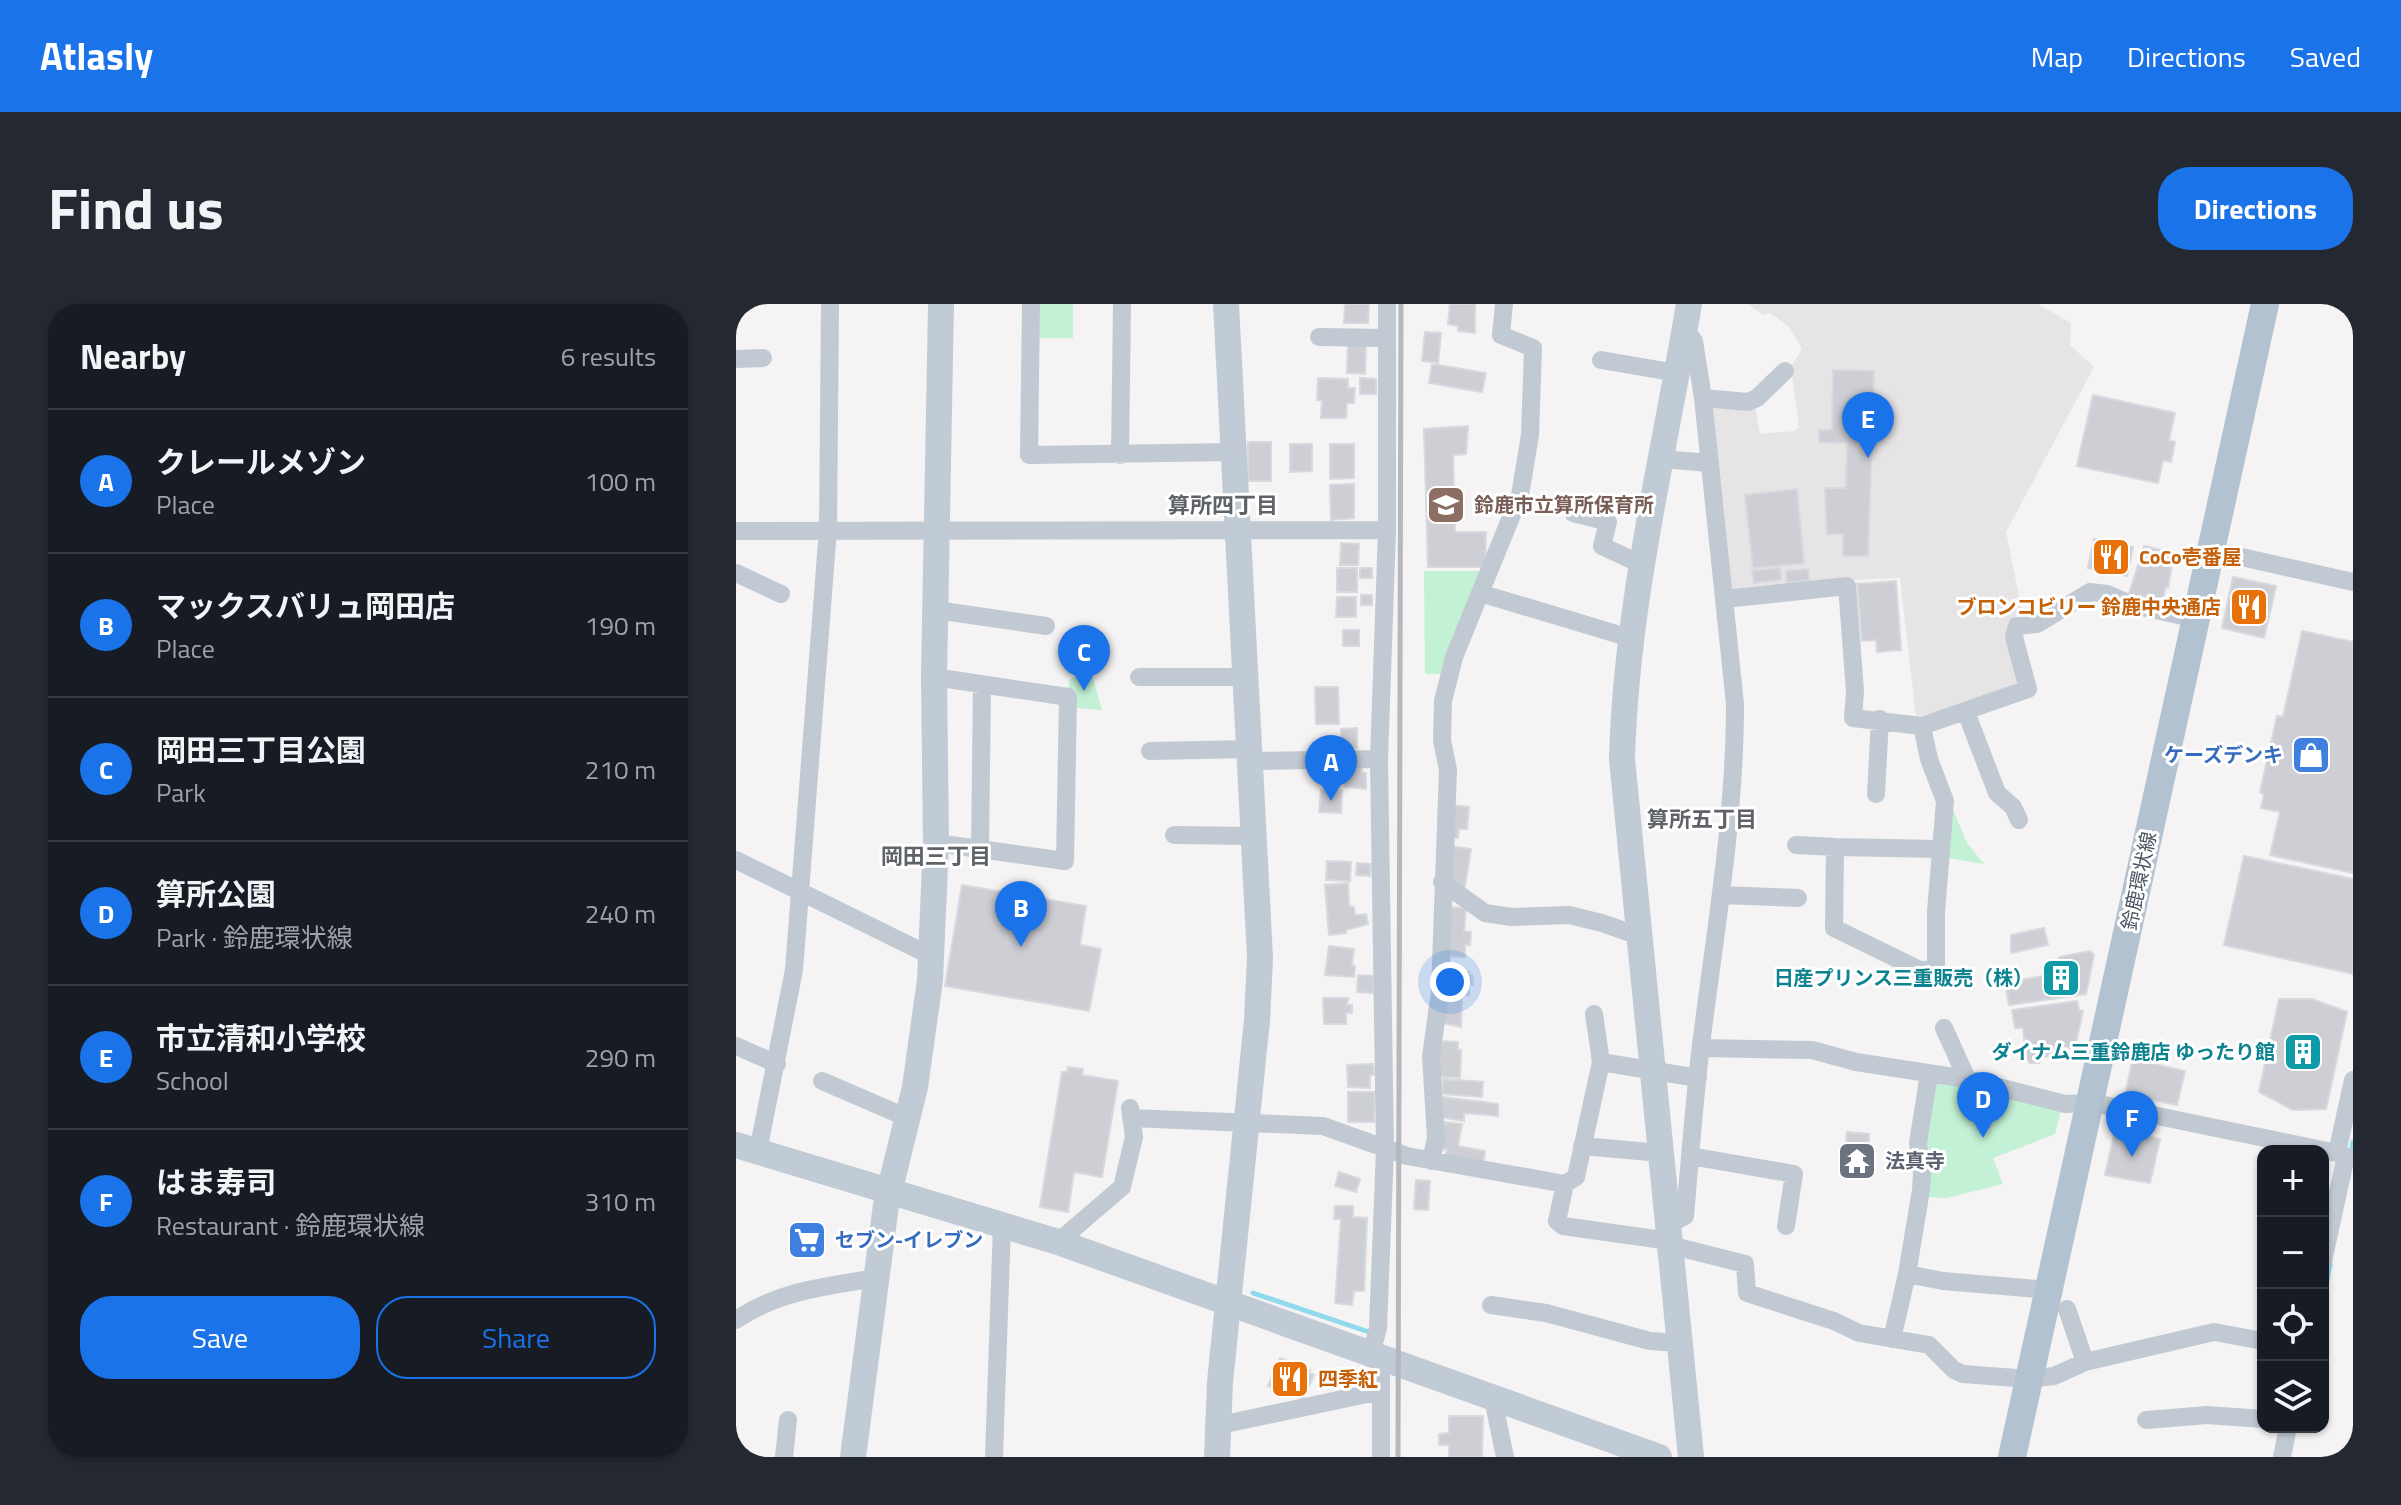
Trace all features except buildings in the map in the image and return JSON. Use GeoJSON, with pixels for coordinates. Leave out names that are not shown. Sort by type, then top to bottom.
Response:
{"type":"FeatureCollection","features":[{"type":"Feature","properties":{"kind":"main road","name":"鈴鹿環状線"},"geometry":{"type":"LineString","coordinates":[[2012,1457],[2029,1379],[2058,1299],[2091,1103],[2265,304]]}},
{"type":"Feature","properties":{"kind":"street"},"geometry":{"type":"LineString","coordinates":[[830,304],[828,529],[794,970],[777,1064],[747,1148],[1058,1242],[1659,1457]]}},
{"type":"Feature","properties":{"kind":"street"},"geometry":{"type":"LineString","coordinates":[[853,1457],[890,1191],[908,1118],[924,1026],[931,956],[936,843],[934,677],[941,304]]}},
{"type":"Feature","properties":{"kind":"street"},"geometry":{"type":"LineString","coordinates":[[1031,304],[1029,455],[1235,452]]}},
{"type":"Feature","properties":{"kind":"street"},"geometry":{"type":"LineString","coordinates":[[1120,455],[1122,304]]}},
{"type":"Feature","properties":{"kind":"street"},"geometry":{"type":"LineString","coordinates":[[1217,1457],[1220,1382],[1248,1123],[1260,958],[1226,304]]}},
{"type":"Feature","properties":{"kind":"street"},"geometry":{"type":"LineString","coordinates":[[1381,1457],[1381,1391],[1376,1355],[1385,1149],[1379,759],[1387,530],[1387,304]]}},
{"type":"Feature","properties":{"kind":"street"},"geometry":{"type":"LineString","coordinates":[[1431,1161],[1436,1138],[1431,1056],[1440,992],[1448,770],[1442,740],[1443,701],[1454,657],[1520,495],[1530,435],[1533,348],[1501,335],[1504,304]]}},
{"type":"Feature","properties":{"kind":"street"},"geometry":{"type":"LineString","coordinates":[[1687,317],[1630,638],[1622,759],[1691,1457]]}},
{"type":"Feature","properties":{"kind":"street"},"geometry":{"type":"LineString","coordinates":[[1669,1237],[1685,1216],[1735,754],[1735,704],[1703,398],[1687,317]]}},
{"type":"Feature","properties":{"kind":"street"},"geometry":{"type":"LineString","coordinates":[[1319,337],[1387,338]]}},
{"type":"Feature","properties":{"kind":"street"},"geometry":{"type":"LineString","coordinates":[[736,359],[763,358]]}},
{"type":"Feature","properties":{"kind":"street"},"geometry":{"type":"LineString","coordinates":[[1601,360],[1677,373]]}},
{"type":"Feature","properties":{"kind":"street"},"geometry":{"type":"LineString","coordinates":[[1703,398],[1748,402],[1757,398],[1785,371]]}},
{"type":"Feature","properties":{"kind":"street"},"geometry":{"type":"LineString","coordinates":[[1661,459],[1710,463]]}},
{"type":"Feature","properties":{"kind":"street"},"geometry":{"type":"LineString","coordinates":[[1573,513],[1608,522],[1602,546],[1643,565]]}},
{"type":"Feature","properties":{"kind":"street"},"geometry":{"type":"LineString","coordinates":[[736,531],[1387,530]]}},
{"type":"Feature","properties":{"kind":"street"},"geometry":{"type":"LineString","coordinates":[[2210,550],[2353,582]]}},
{"type":"Feature","properties":{"kind":"street"},"geometry":{"type":"LineString","coordinates":[[736,573],[781,594]]}},
{"type":"Feature","properties":{"kind":"street"},"geometry":{"type":"LineString","coordinates":[[1725,599],[1847,586],[1855,691],[1853,718],[1922,726],[2028,689],[2014,637],[2017,626],[2037,624],[2090,592],[2196,619]]}},
{"type":"Feature","properties":{"kind":"street"},"geometry":{"type":"LineString","coordinates":[[1480,593],[1630,638]]}},
{"type":"Feature","properties":{"kind":"street"},"geometry":{"type":"LineString","coordinates":[[936,610],[1046,626]]}},
{"type":"Feature","properties":{"kind":"street"},"geometry":{"type":"LineString","coordinates":[[934,677],[1068,697],[1065,861],[936,843]]}},
{"type":"Feature","properties":{"kind":"street"},"geometry":{"type":"LineString","coordinates":[[1139,677],[1247,677]]}},
{"type":"Feature","properties":{"kind":"street"},"geometry":{"type":"LineString","coordinates":[[980,849],[982,684]]}},
{"type":"Feature","properties":{"kind":"street"},"geometry":{"type":"LineString","coordinates":[[1966,712],[1997,793],[2013,807],[2019,820]]}},
{"type":"Feature","properties":{"kind":"street"},"geometry":{"type":"LineString","coordinates":[[1876,794],[1880,719]]}},
{"type":"Feature","properties":{"kind":"street"},"geometry":{"type":"LineString","coordinates":[[1835,847],[1834,928],[1920,970],[1936,969],[1940,849],[1945,801],[1929,759],[1922,726]]}},
{"type":"Feature","properties":{"kind":"street"},"geometry":{"type":"LineString","coordinates":[[1150,751],[1379,759]]}},
{"type":"Feature","properties":{"kind":"street"},"geometry":{"type":"LineString","coordinates":[[1174,835],[1254,836]]}},
{"type":"Feature","properties":{"kind":"street"},"geometry":{"type":"LineString","coordinates":[[1796,845],[1940,849]]}},
{"type":"Feature","properties":{"kind":"street"},"geometry":{"type":"LineString","coordinates":[[736,860],[931,956]]}},
{"type":"Feature","properties":{"kind":"street"},"geometry":{"type":"LineString","coordinates":[[1442,882],[1485,913],[1511,917],[1569,915],[1639,936]]}},
{"type":"Feature","properties":{"kind":"street"},"geometry":{"type":"LineString","coordinates":[[1721,895],[1798,898]]}},
{"type":"Feature","properties":{"kind":"street"},"geometry":{"type":"LineString","coordinates":[[1058,1242],[1122,1187],[1134,1137],[1131,1112],[1248,1123],[1323,1126],[1385,1149],[1431,1161],[1565,1184],[1576,1177],[1601,1062],[1594,1014]]}},
{"type":"Feature","properties":{"kind":"street"},"geometry":{"type":"LineString","coordinates":[[1944,1028],[1967,1079]]}},
{"type":"Feature","properties":{"kind":"street"},"geometry":{"type":"LineString","coordinates":[[736,1046],[777,1064]]}},
{"type":"Feature","properties":{"kind":"street"},"geometry":{"type":"LineString","coordinates":[[1701,1048],[1812,1050],[1856,1062],[1967,1079],[2065,1104],[2091,1103],[2337,1153],[2346,1156],[2329,1234]]}},
{"type":"Feature","properties":{"kind":"street"},"geometry":{"type":"LineString","coordinates":[[1601,1062],[1698,1078]]}},
{"type":"Feature","properties":{"kind":"street"},"geometry":{"type":"LineString","coordinates":[[1892,1339],[1921,1190],[1918,1143],[1929,1074]]}},
{"type":"Feature","properties":{"kind":"street"},"geometry":{"type":"LineString","coordinates":[[2337,1153],[2353,1080]]}},
{"type":"Feature","properties":{"kind":"street"},"geometry":{"type":"LineString","coordinates":[[822,1081],[908,1118]]}},
{"type":"Feature","properties":{"kind":"street"},"geometry":{"type":"LineString","coordinates":[[1582,1146],[1661,1153]]}},
{"type":"Feature","properties":{"kind":"street"},"geometry":{"type":"LineString","coordinates":[[1690,1156],[1794,1174],[1786,1226]]}},
{"type":"Feature","properties":{"kind":"street"},"geometry":{"type":"LineString","coordinates":[[1565,1184],[1557,1221],[1563,1226],[1669,1237],[1745,1264],[1747,1293],[1834,1321],[1859,1333],[1929,1345],[1958,1372],[2029,1379],[2054,1376],[2085,1362],[2214,1332],[2257,1340]]}},
{"type":"Feature","properties":{"kind":"street"},"geometry":{"type":"LineString","coordinates":[[994,1457],[1002,1225]]}},
{"type":"Feature","properties":{"kind":"street"},"geometry":{"type":"LineString","coordinates":[[1907,1274],[2058,1299],[2085,1362]]}},
{"type":"Feature","properties":{"kind":"street"},"geometry":{"type":"LineString","coordinates":[[736,1320],[750,1310],[788,1295],[877,1278]]}},
{"type":"Feature","properties":{"kind":"street"},"geometry":{"type":"LineString","coordinates":[[1491,1305],[1546,1313],[1650,1341],[1679,1343]]}},
{"type":"Feature","properties":{"kind":"street"},"geometry":{"type":"LineString","coordinates":[[1220,1425],[1381,1391]]}},
{"type":"Feature","properties":{"kind":"street"},"geometry":{"type":"LineString","coordinates":[[1493,1399],[1505,1457]]}},
{"type":"Feature","properties":{"kind":"street"},"geometry":{"type":"LineString","coordinates":[[2146,1420],[2207,1415],[2257,1419]]}},
{"type":"Feature","properties":{"kind":"street"},"geometry":{"type":"LineString","coordinates":[[784,1457],[788,1420]]}},
{"type":"Feature","properties":{"kind":"street"},"geometry":{"type":"LineString","coordinates":[[2282,1457],[2287,1433]]}},
{"type":"Feature","properties":{"kind":"shaded area"},"geometry":{"type":"Polygon","coordinates":[[[1748,304],[2038,304],[2071,323],[2070,345],[2094,367],[2006,532],[2022,611],[2012,620],[2020,676],[2016,685],[1934,714],[1916,716],[1900,578],[1736,593],[1729,587],[1711,410],[1717,404],[1755,405],[1760,434],[1795,431],[1799,427],[1791,367],[1802,349],[1789,327],[1770,313],[1763,315],[1748,304]]]}},
{"type":"Feature","properties":{"kind":"green space"},"geometry":{"type":"Polygon","coordinates":[[[1040,304],[1073,304],[1073,338],[1039,338],[1040,304]]]}},
{"type":"Feature","properties":{"kind":"green space"},"geometry":{"type":"Polygon","coordinates":[[[1424,571],[1485,571],[1444,674],[1425,674],[1424,571]]]}},
{"type":"Feature","properties":{"kind":"green space"},"geometry":{"type":"Polygon","coordinates":[[[1091,672],[1102,710],[1077,708],[1076,691],[1068,690],[1070,679],[1091,672]]]}},
{"type":"Feature","properties":{"kind":"green space"},"geometry":{"type":"Polygon","coordinates":[[[1951,805],[1967,843],[1984,864],[1947,858],[1951,805]]]}},
{"type":"Feature","properties":{"kind":"green space"},"geometry":{"type":"Polygon","coordinates":[[[1932,1080],[2061,1111],[2055,1134],[1993,1158],[2003,1184],[1947,1198],[1928,1197],[1922,1142],[1932,1080]]]}},
{"type":"Feature","properties":{"kind":"waterway"},"geometry":{"type":"LineString","coordinates":[[2350,1156],[2353,1142]]}},
{"type":"Feature","properties":{"kind":"waterway"},"geometry":{"type":"LineString","coordinates":[[2325,1289],[2330,1264]]}},
{"type":"Feature","properties":{"kind":"waterway"},"geometry":{"type":"LineString","coordinates":[[1253,1293],[1369,1332]]}},
{"type":"Feature","properties":{"kind":"railway"},"geometry":{"type":"LineString","coordinates":[[1398,1457],[1401,304]]}},
{"type":"Feature","properties":{"kind":"place","name":"市立清和小学校"},"geometry":{"type":"Point","coordinates":[1868,458]}},
{"type":"Feature","properties":{"kind":"place","name":"鈴鹿市立算所保育所"},"geometry":{"type":"Point","coordinates":[1446,505]}},
{"type":"Feature","properties":{"kind":"place","name":"CoCo壱番屋"},"geometry":{"type":"Point","coordinates":[2111,557]}},
{"type":"Feature","properties":{"kind":"place","name":"ブロンコビリー 鈴鹿中央通店"},"geometry":{"type":"Point","coordinates":[2249,607]}},
{"type":"Feature","properties":{"kind":"place","name":"岡田三丁目公園"},"geometry":{"type":"Point","coordinates":[1084,691]}},
{"type":"Feature","properties":{"kind":"place","name":"ケーズデンキ"},"geometry":{"type":"Point","coordinates":[2311,755]}},
{"type":"Feature","properties":{"kind":"place","name":"クレールメゾン"},"geometry":{"type":"Point","coordinates":[1331,801]}},
{"type":"Feature","properties":{"kind":"place","name":"マックスバリュ岡田店"},"geometry":{"type":"Point","coordinates":[1021,947]}},
{"type":"Feature","properties":{"kind":"place","name":"日産プリンス三重販売（株）"},"geometry":{"type":"Point","coordinates":[2061,978]}},
{"type":"Feature","properties":{"kind":"place","name":"ダイナム三重鈴鹿店 ゆったり館"},"geometry":{"type":"Point","coordinates":[2303,1052]}},
{"type":"Feature","properties":{"kind":"place","name":"算所公園"},"geometry":{"type":"Point","coordinates":[1983,1138]}},
{"type":"Feature","properties":{"kind":"place","name":"はま寿司"},"geometry":{"type":"Point","coordinates":[2132,1157]}},
{"type":"Feature","properties":{"kind":"place","name":"法真寺"},"geometry":{"type":"Point","coordinates":[1857,1161]}},
{"type":"Feature","properties":{"kind":"place","name":"セブン-イレブン"},"geometry":{"type":"Point","coordinates":[807,1240]}},
{"type":"Feature","properties":{"kind":"place","name":"四季紅"},"geometry":{"type":"Point","coordinates":[1290,1379]}},
{"type":"Feature","properties":{"kind":"district","name":"算所四丁目"},"geometry":{"type":"Point","coordinates":[1223,505]}},
{"type":"Feature","properties":{"kind":"district","name":"算所五丁目"},"geometry":{"type":"Point","coordinates":[1702,819]}},
{"type":"Feature","properties":{"kind":"district","name":"岡田三丁目"},"geometry":{"type":"Point","coordinates":[936,856]}}]}
